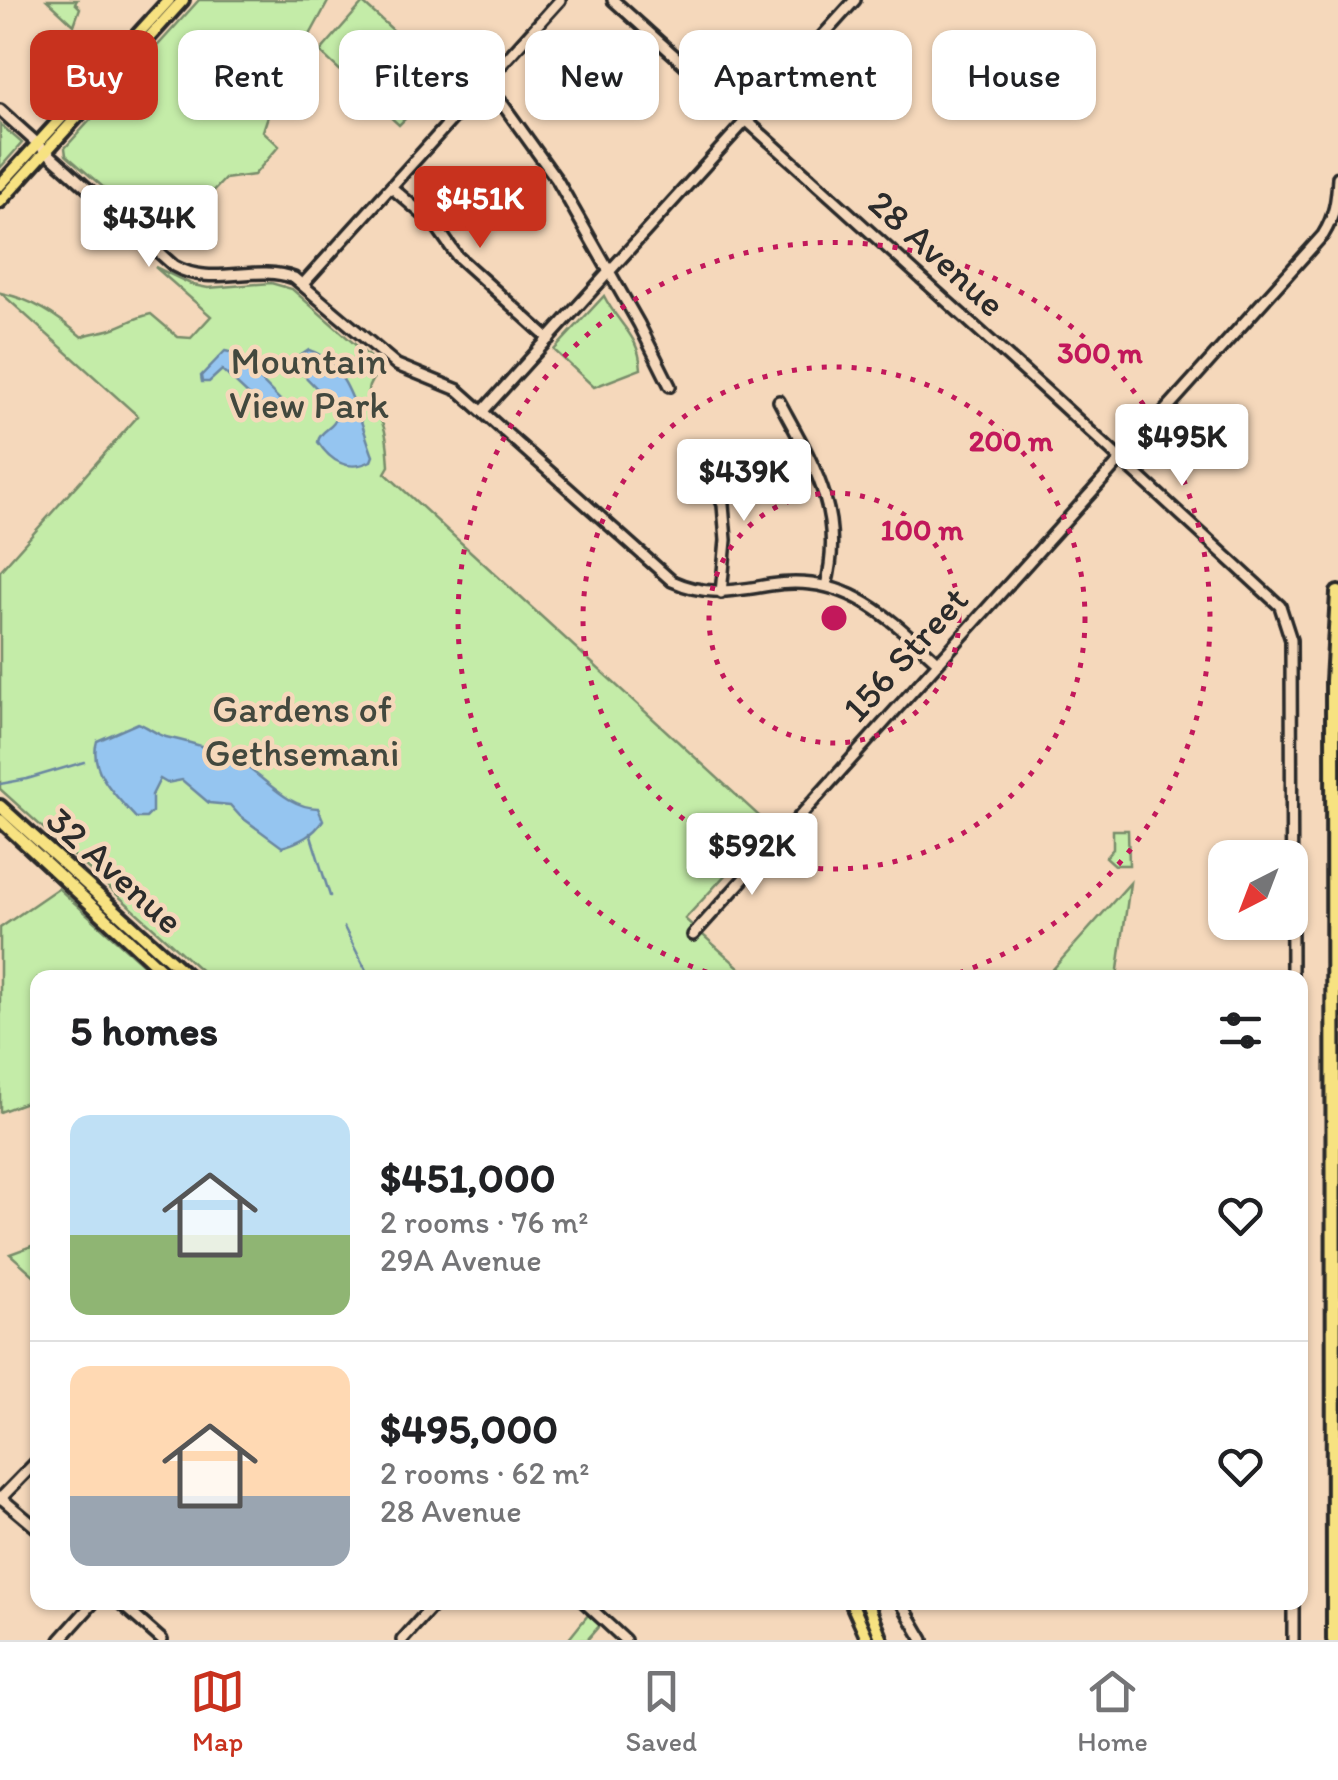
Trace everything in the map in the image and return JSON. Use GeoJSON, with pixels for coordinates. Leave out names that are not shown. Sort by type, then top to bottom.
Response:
{"type":"FeatureCollection","features":[{"type":"Feature","properties":{"kind":"highway"},"geometry":{"type":"LineString","coordinates":[[1334,1640],[1333,681],[1338,593]]}},
{"type":"Feature","properties":{"kind":"main road"},"geometry":{"type":"LineString","coordinates":[[0,185],[169,0]]}},
{"type":"Feature","properties":{"kind":"main road"},"geometry":{"type":"LineString","coordinates":[[0,202],[183,0]]}},
{"type":"Feature","properties":{"kind":"main road","name":"32 Avenue"},"geometry":{"type":"LineString","coordinates":[[0,806],[181,970]]}},
{"type":"Feature","properties":{"kind":"main road","name":"32 Avenue"},"geometry":{"type":"LineString","coordinates":[[0,820],[161,970]]}},
{"type":"Feature","properties":{"kind":"main road"},"geometry":{"type":"LineString","coordinates":[[855,1610],[868,1640]]}},
{"type":"Feature","properties":{"kind":"main road"},"geometry":{"type":"LineString","coordinates":[[870,1610],[882,1640]]}},
{"type":"Feature","properties":{"kind":"street"},"geometry":{"type":"LineString","coordinates":[[505,60],[560,0]]}},
{"type":"Feature","properties":{"kind":"street","name":"28 Avenue"},"geometry":{"type":"LineString","coordinates":[[613,0],[1280,606],[1291,640],[1292,970]]}},
{"type":"Feature","properties":{"kind":"street"},"geometry":{"type":"LineString","coordinates":[[482,411],[856,0]]}},
{"type":"Feature","properties":{"kind":"street"},"geometry":{"type":"LineString","coordinates":[[505,107],[557,180],[670,386]]}},
{"type":"Feature","properties":{"kind":"street"},"geometry":{"type":"LineString","coordinates":[[0,110],[183,272],[211,278],[278,272],[304,283],[397,365],[458,390],[672,581],[692,590],[722,593],[773,584],[826,586],[878,609],[938,662]]}},
{"type":"Feature","properties":{"kind":"street"},"geometry":{"type":"LineString","coordinates":[[304,283],[451,120]]}},
{"type":"Feature","properties":{"kind":"street","name":"156 Street"},"geometry":{"type":"LineString","coordinates":[[693,935],[1323,234],[1332,221],[1338,177]]}},
{"type":"Feature","properties":{"kind":"street"},"geometry":{"type":"LineString","coordinates":[[392,187],[436,226],[456,256],[549,339]]}},
{"type":"Feature","properties":{"kind":"street"},"geometry":{"type":"LineString","coordinates":[[780,401],[824,490],[833,538],[826,586]]}},
{"type":"Feature","properties":{"kind":"street"},"geometry":{"type":"LineString","coordinates":[[707,465],[724,505],[722,593]]}},
{"type":"Feature","properties":{"kind":"street"},"geometry":{"type":"LineString","coordinates":[[30,1468],[0,1498],[30,1522]]}},
{"type":"Feature","properties":{"kind":"street"},"geometry":{"type":"LineString","coordinates":[[60,1640],[87,1610]]}},
{"type":"Feature","properties":{"kind":"street"},"geometry":{"type":"LineString","coordinates":[[128,1610],[162,1640]]}},
{"type":"Feature","properties":{"kind":"street"},"geometry":{"type":"LineString","coordinates":[[402,1640],[429,1610]]}},
{"type":"Feature","properties":{"kind":"street"},"geometry":{"type":"LineString","coordinates":[[593,1610],[625,1640]]}},
{"type":"Feature","properties":{"kind":"street"},"geometry":{"type":"LineString","coordinates":[[906,1610],[923,1640]]}},
{"type":"Feature","properties":{"kind":"street"},"geometry":{"type":"LineString","coordinates":[[1292,1610],[1292,1640]]}},
{"type":"Feature","properties":{"kind":"green space"},"geometry":{"type":"Polygon","coordinates":[[[47,0],[77,0],[80,8],[74,25],[47,0]]]}},
{"type":"Feature","properties":{"kind":"green space"},"geometry":{"type":"Polygon","coordinates":[[[199,0],[329,0],[313,30],[178,30],[178,120],[267,120],[263,131],[279,146],[254,175],[225,179],[193,213],[141,220],[66,155],[65,148],[90,120],[158,120],[158,45],[199,0]]]}},
{"type":"Feature","properties":{"kind":"green space"},"geometry":{"type":"Polygon","coordinates":[[[363,3],[393,30],[339,30],[363,3]]]}},
{"type":"Feature","properties":{"kind":"green space"},"geometry":{"type":"Polygon","coordinates":[[[339,30],[339,70],[320,52],[339,30]]]}},
{"type":"Feature","properties":{"kind":"green space"},"geometry":{"type":"Polygon","coordinates":[[[0,124],[22,143],[0,168],[0,124]]]}},
{"type":"Feature","properties":{"kind":"green space","name":"Gardens of Gethsemani"},"geometry":{"type":"Polygon","coordinates":[[[155,267],[208,288],[271,283],[292,289],[382,368],[368,391],[386,435],[389,466],[385,473],[770,826],[685,919],[742,970],[200,970],[0,789],[0,571],[138,416],[1,293],[44,309],[82,337],[151,314],[178,337],[191,338],[211,316],[155,267]]]}},
{"type":"Feature","properties":{"kind":"green space"},"geometry":{"type":"Polygon","coordinates":[[[604,296],[632,338],[641,369],[594,387],[554,350],[604,296]]]}},
{"type":"Feature","properties":{"kind":"green space"},"geometry":{"type":"Polygon","coordinates":[[[1113,830],[1128,830],[1129,865],[1115,865],[1106,857],[1113,849],[1113,830]]]}},
{"type":"Feature","properties":{"kind":"green space"},"geometry":{"type":"Polygon","coordinates":[[[1130,883],[1118,970],[1052,970],[1130,883]]]}},
{"type":"Feature","properties":{"kind":"green space"},"geometry":{"type":"Polygon","coordinates":[[[58,888],[149,970],[30,970],[30,1101],[0,1112],[0,928],[58,888]]]}},
{"type":"Feature","properties":{"kind":"green space"},"geometry":{"type":"Polygon","coordinates":[[[30,1247],[30,1272],[10,1254],[30,1247]]]}},
{"type":"Feature","properties":{"kind":"green space"},"geometry":{"type":"Polygon","coordinates":[[[588,1615],[600,1625],[587,1640],[568,1640],[588,1615]]]}},
{"type":"Feature","properties":{"kind":"water"},"geometry":{"type":"Polygon","coordinates":[[[309,350],[334,367],[351,394],[373,456],[371,461],[341,463],[318,442],[337,414],[299,370],[300,356],[309,350]]]}},
{"type":"Feature","properties":{"kind":"water"},"geometry":{"type":"Polygon","coordinates":[[[225,351],[234,353],[280,400],[274,411],[267,412],[222,370],[209,382],[202,382],[201,376],[225,351]]]}},
{"type":"Feature","properties":{"kind":"water"},"geometry":{"type":"Polygon","coordinates":[[[138,723],[163,736],[236,760],[288,799],[318,808],[323,820],[306,837],[282,847],[230,805],[209,803],[182,780],[167,783],[160,779],[152,795],[152,812],[146,818],[136,818],[106,783],[95,752],[97,741],[138,723]]]}},
{"type":"Feature","properties":{"kind":"waterway"},"geometry":{"type":"LineString","coordinates":[[0,784],[84,762]]}},
{"type":"Feature","properties":{"kind":"waterway"},"geometry":{"type":"LineString","coordinates":[[310,833],[330,896]]}},
{"type":"Feature","properties":{"kind":"waterway"},"geometry":{"type":"LineString","coordinates":[[344,927],[366,970]]}},
{"type":"Feature","properties":{"kind":"park label","name":"Mountain View Park"},"geometry":{"type":"Point","coordinates":[309,383]}}]}
